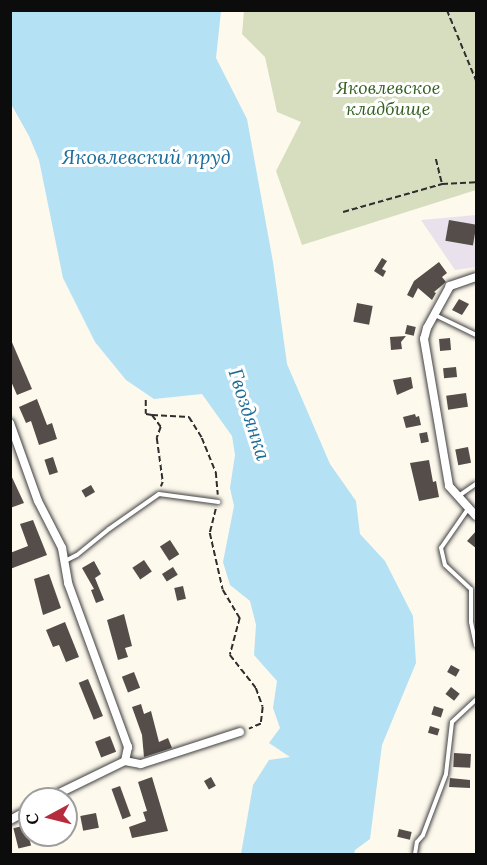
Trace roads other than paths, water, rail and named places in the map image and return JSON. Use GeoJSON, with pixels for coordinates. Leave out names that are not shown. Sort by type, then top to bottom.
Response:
{"type":"FeatureCollection","features":[{"type":"Feature","properties":{"kind":"street"},"geometry":{"type":"LineString","coordinates":[[477,277],[450,286],[434,314],[424,339],[448,486],[477,516]]}},
{"type":"Feature","properties":{"kind":"street"},"geometry":{"type":"LineString","coordinates":[[10,423],[32,485],[56,532],[68,583],[128,747],[125,761]]}},
{"type":"Feature","properties":{"kind":"street"},"geometry":{"type":"LineString","coordinates":[[72,787],[125,761],[141,764],[240,732]]}},
{"type":"Feature","properties":{"kind":"lane"},"geometry":{"type":"LineString","coordinates":[[434,314],[477,335]]}},
{"type":"Feature","properties":{"kind":"lane"},"geometry":{"type":"LineString","coordinates":[[458,496],[477,484]]}},
{"type":"Feature","properties":{"kind":"lane"},"geometry":{"type":"LineString","coordinates":[[64,561],[77,555],[159,494],[218,502]]}},
{"type":"Feature","properties":{"kind":"lane"},"geometry":{"type":"LineString","coordinates":[[468,508],[441,548],[445,565],[471,589],[471,622],[477,645]]}},
{"type":"Feature","properties":{"kind":"lane"},"geometry":{"type":"LineString","coordinates":[[416,855],[417,842],[423,834],[446,774],[452,722],[477,700]]}},
{"type":"Feature","properties":{"kind":"water","name":"Яковлевский пруд"},"geometry":{"type":"Polygon","coordinates":[[[12,10],[221,11],[216,58],[247,119],[273,262],[287,364],[330,464],[356,501],[360,534],[385,561],[413,616],[416,663],[382,745],[370,839],[355,850],[354,854],[241,854],[253,785],[269,760],[290,757],[269,743],[280,728],[273,708],[277,681],[254,655],[256,625],[250,601],[230,585],[223,562],[234,506],[230,488],[235,455],[232,436],[202,394],[154,399],[126,380],[95,342],[63,278],[39,160],[11,104],[12,10]]]}},
{"type":"Feature","properties":{"kind":"park label","name":"Яковлевское кладбище"},"geometry":{"type":"Point","coordinates":[388,100]}},
{"type":"Feature","properties":{"kind":"water label","name":"Гвоздянка"},"geometry":{"type":"Point","coordinates":[250,414]}}]}
